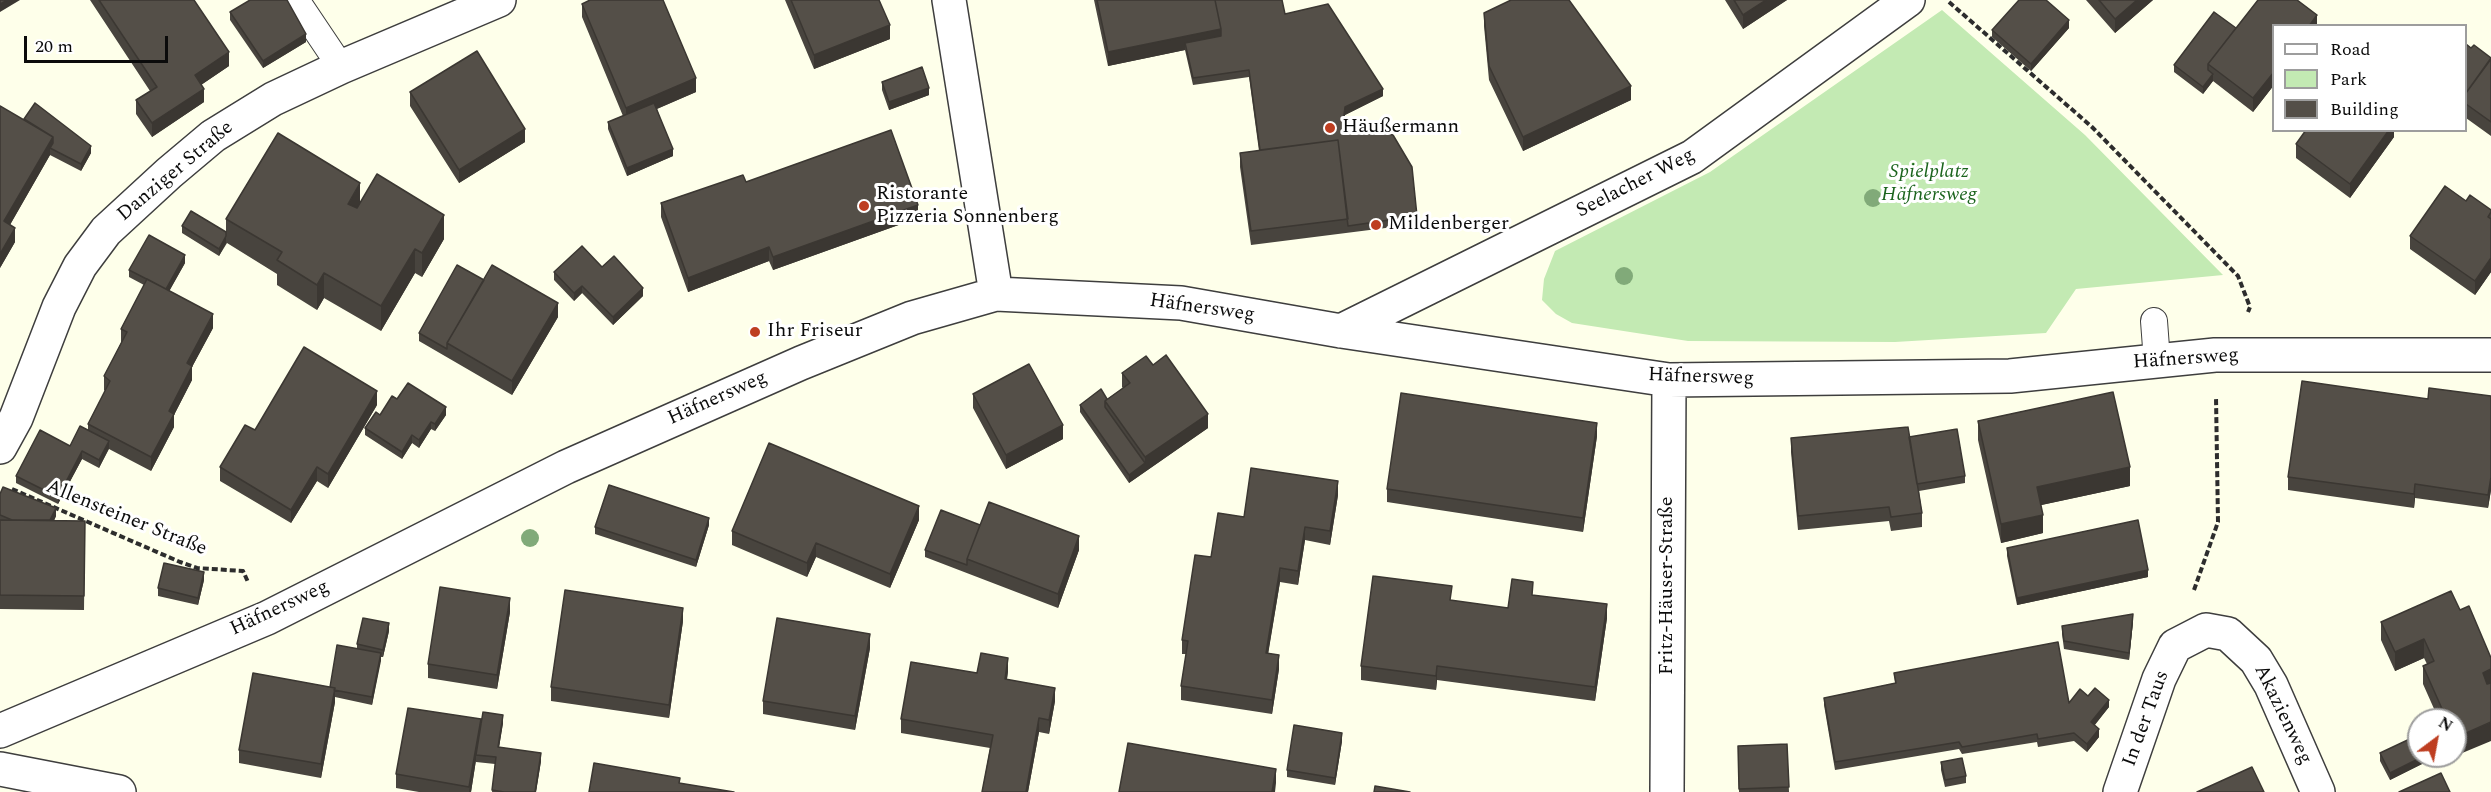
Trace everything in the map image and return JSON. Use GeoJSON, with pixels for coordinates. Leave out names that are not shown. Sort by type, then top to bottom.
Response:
{"type":"FeatureCollection","features":[{"type":"Feature","properties":{"kind":"street","name":"Danziger Straße"},"geometry":{"type":"LineString","coordinates":[[0,447],[16,418],[59,306],[80,266],[106,231],[213,136],[273,99],[341,67],[500,0]]}},
{"type":"Feature","properties":{"kind":"street","name":"Seelacher Weg"},"geometry":{"type":"LineString","coordinates":[[1341,331],[1692,157],[1908,0]]}},
{"type":"Feature","properties":{"kind":"street"},"geometry":{"type":"LineString","coordinates":[[956,1],[996,294]]}},
{"type":"Feature","properties":{"kind":"street","name":"Häfnersweg"},"geometry":{"type":"LineString","coordinates":[[0,731],[267,618],[566,467],[801,363],[912,318],[996,294],[1181,303],[1341,331],[1669,381],[2010,376],[2215,356],[2491,355]]}},
{"type":"Feature","properties":{"kind":"street","name":"Fritz-Häuser-Straße"},"geometry":{"type":"LineString","coordinates":[[1667,792],[1669,381]]}},
{"type":"Feature","properties":{"kind":"street","name":"Akazienweg"},"geometry":{"type":"LineString","coordinates":[[2175,646],[2206,630],[2228,634],[2256,660],[2271,685],[2318,792]]}},
{"type":"Feature","properties":{"kind":"street","name":"In der Taus"},"geometry":{"type":"LineString","coordinates":[[2120,792],[2158,679],[2175,646]]}},
{"type":"Feature","properties":{"kind":"street"},"geometry":{"type":"LineString","coordinates":[[0,769],[119,792]]}},
{"type":"Feature","properties":{"kind":"lane"},"geometry":{"type":"LineString","coordinates":[[296,0],[341,67]]}},
{"type":"Feature","properties":{"kind":"lane"},"geometry":{"type":"LineString","coordinates":[[2154,321],[2157,361]]}},
{"type":"Feature","properties":{"kind":"path"},"geometry":{"type":"LineString","coordinates":[[1947,0],[2092,127],[2238,276],[2250,307],[2243,326],[2215,356],[2218,522],[2175,646]]}},
{"type":"Feature","properties":{"kind":"path","name":"Allensteiner Straße"},"geometry":{"type":"LineString","coordinates":[[10,488],[180,562],[197,568],[243,571]]}},
{"type":"Feature","properties":{"kind":"green space","name":"Spielplatz Häfnersweg"},"geometry":{"type":"Polygon","coordinates":[[[1942,10],[2085,135],[2223,275],[2076,289],[2046,333],[1895,342],[1688,341],[1572,323],[1556,314],[1542,300],[1544,279],[1555,251],[1710,172],[1942,10]]]}},
{"type":"Feature","properties":{"kind":"building"},"geometry":{"type":"Polygon","coordinates":[[[99,0],[194,0],[229,52],[195,75],[204,89],[152,123],[136,100],[157,87],[99,0]]]}},
{"type":"Feature","properties":{"kind":"building"},"geometry":{"type":"Polygon","coordinates":[[[250,0],[287,0],[306,34],[263,61],[230,12],[250,0]]]}},
{"type":"Feature","properties":{"kind":"building"},"geometry":{"type":"Polygon","coordinates":[[[590,0],[663,0],[696,78],[626,108],[582,4],[590,0]]]}},
{"type":"Feature","properties":{"kind":"building"},"geometry":{"type":"Polygon","coordinates":[[[791,0],[879,0],[890,25],[814,55],[791,0]]]}},
{"type":"Feature","properties":{"kind":"building"},"geometry":{"type":"Polygon","coordinates":[[[1097,0],[1215,0],[1221,29],[1108,52],[1097,0]]]}},
{"type":"Feature","properties":{"kind":"building"},"geometry":{"type":"Polygon","coordinates":[[[1215,0],[1282,0],[1285,14],[1328,4],[1383,89],[1345,107],[1343,123],[1393,135],[1412,167],[1417,216],[1348,226],[1338,140],[1260,150],[1249,70],[1193,78],[1185,43],[1221,36],[1215,0]]]}},
{"type":"Feature","properties":{"kind":"building"},"geometry":{"type":"Polygon","coordinates":[[[1511,0],[1569,0],[1631,86],[1523,137],[1489,66],[1484,13],[1511,0]]]}},
{"type":"Feature","properties":{"kind":"building"},"geometry":{"type":"Polygon","coordinates":[[[1734,0],[1766,0],[1743,15],[1734,0]]]}},
{"type":"Feature","properties":{"kind":"building"},"geometry":{"type":"Polygon","coordinates":[[[2019,0],[2046,0],[2069,20],[2031,64],[1992,30],[2019,0]]]}},
{"type":"Feature","properties":{"kind":"building"},"geometry":{"type":"Polygon","coordinates":[[[2099,0],[2137,0],[2115,19],[2099,0]]]}},
{"type":"Feature","properties":{"kind":"building"},"geometry":{"type":"Polygon","coordinates":[[[2258,0],[2297,0],[2317,15],[2310,24],[2272,24],[2272,74],[2253,98],[2208,64],[2258,0]]]}},
{"type":"Feature","properties":{"kind":"building"},"geometry":{"type":"Polygon","coordinates":[[[2214,12],[2236,28],[2208,64],[2208,70],[2213,74],[2203,87],[2174,65],[2214,12]]]}},
{"type":"Feature","properties":{"kind":"building"},"geometry":{"type":"Polygon","coordinates":[[[2467,45],[2471,48],[2474,45],[2491,58],[2467,92],[2467,45]]]}},
{"type":"Feature","properties":{"kind":"building"},"geometry":{"type":"Polygon","coordinates":[[[477,51],[525,129],[459,170],[410,92],[477,51]]]}},
{"type":"Feature","properties":{"kind":"building"},"geometry":{"type":"Polygon","coordinates":[[[2491,59],[2491,122],[2467,105],[2467,92],[2491,59]]]}},
{"type":"Feature","properties":{"kind":"building"},"geometry":{"type":"Polygon","coordinates":[[[922,67],[929,88],[889,102],[882,82],[922,67]]]}},
{"type":"Feature","properties":{"kind":"building"},"geometry":{"type":"Polygon","coordinates":[[[35,103],[91,146],[81,164],[50,148],[53,137],[24,119],[35,103]]]}},
{"type":"Feature","properties":{"kind":"building"},"geometry":{"type":"Polygon","coordinates":[[[654,103],[673,149],[627,168],[608,122],[654,103]]]}},
{"type":"Feature","properties":{"kind":"building"},"geometry":{"type":"Polygon","coordinates":[[[0,106],[53,137],[4,221],[15,228],[0,254],[0,106]]]}},
{"type":"Feature","properties":{"kind":"building"},"geometry":{"type":"Polygon","coordinates":[[[891,130],[918,205],[773,257],[769,247],[688,278],[661,203],[743,175],[746,182],[891,130]]]}},
{"type":"Feature","properties":{"kind":"building"},"geometry":{"type":"Polygon","coordinates":[[[2305,132],[2388,132],[2350,184],[2296,144],[2305,132]]]}},
{"type":"Feature","properties":{"kind":"building"},"geometry":{"type":"Polygon","coordinates":[[[278,133],[360,183],[348,204],[357,208],[377,174],[444,215],[422,253],[415,249],[381,306],[324,273],[317,285],[277,260],[282,252],[226,219],[278,133]]]}},
{"type":"Feature","properties":{"kind":"building"},"geometry":{"type":"Polygon","coordinates":[[[1338,140],[1348,219],[1251,231],[1240,153],[1338,140]]]}},
{"type":"Feature","properties":{"kind":"building"},"geometry":{"type":"Polygon","coordinates":[[[2445,186],[2466,201],[2470,195],[2491,210],[2488,217],[2491,219],[2491,258],[2475,281],[2410,236],[2445,186]]]}},
{"type":"Feature","properties":{"kind":"building"},"geometry":{"type":"Polygon","coordinates":[[[191,211],[226,232],[219,249],[182,226],[191,211]]]}},
{"type":"Feature","properties":{"kind":"building"},"geometry":{"type":"Polygon","coordinates":[[[149,235],[185,255],[166,289],[129,270],[149,235]]]}},
{"type":"Feature","properties":{"kind":"building"},"geometry":{"type":"Polygon","coordinates":[[[582,246],[602,267],[614,256],[643,288],[613,317],[582,286],[574,293],[554,272],[582,246]]]}},
{"type":"Feature","properties":{"kind":"building"},"geometry":{"type":"Polygon","coordinates":[[[457,265],[484,280],[447,343],[447,349],[419,333],[457,265]]]}},
{"type":"Feature","properties":{"kind":"building"},"geometry":{"type":"Polygon","coordinates":[[[492,265],[558,303],[512,381],[447,343],[492,265]]]}},
{"type":"Feature","properties":{"kind":"building"},"geometry":{"type":"Polygon","coordinates":[[[147,279],[213,314],[187,363],[192,366],[169,411],[174,414],[151,457],[88,424],[110,381],[104,376],[127,332],[121,329],[147,279]]]}},
{"type":"Feature","properties":{"kind":"building"},"geometry":{"type":"Polygon","coordinates":[[[304,347],[377,391],[328,474],[317,467],[291,510],[220,467],[245,425],[255,430],[304,347]]]}},
{"type":"Feature","properties":{"kind":"building"},"geometry":{"type":"Polygon","coordinates":[[[1166,355],[1208,414],[1145,457],[1105,401],[1130,383],[1122,373],[1146,356],[1153,365],[1166,355]]]}},
{"type":"Feature","properties":{"kind":"building"},"geometry":{"type":"Polygon","coordinates":[[[1029,364],[1063,425],[1006,455],[973,394],[1029,364]]]}},
{"type":"Feature","properties":{"kind":"building"},"geometry":{"type":"Polygon","coordinates":[[[2302,381],[2428,399],[2429,388],[2491,396],[2491,477],[2488,495],[2415,484],[2414,494],[2288,477],[2302,381]]]}},
{"type":"Feature","properties":{"kind":"building"},"geometry":{"type":"Polygon","coordinates":[[[408,383],[446,407],[435,424],[431,422],[419,440],[412,435],[402,452],[365,428],[376,412],[380,415],[392,396],[397,399],[408,383]]]}},
{"type":"Feature","properties":{"kind":"building"},"geometry":{"type":"Polygon","coordinates":[[[1101,389],[1107,399],[1105,407],[1145,463],[1129,475],[1080,405],[1101,389]]]}},
{"type":"Feature","properties":{"kind":"building"},"geometry":{"type":"Polygon","coordinates":[[[2113,392],[2130,467],[2037,487],[2043,515],[2001,524],[1978,421],[2113,392]]]}},
{"type":"Feature","properties":{"kind":"building"},"geometry":{"type":"Polygon","coordinates":[[[1401,393],[1597,423],[1583,518],[1387,489],[1401,393]]]}},
{"type":"Feature","properties":{"kind":"building"},"geometry":{"type":"Polygon","coordinates":[[[80,426],[109,441],[99,460],[82,451],[58,497],[16,476],[40,430],[70,446],[80,426]]]}},
{"type":"Feature","properties":{"kind":"building"},"geometry":{"type":"Polygon","coordinates":[[[1908,427],[1922,513],[1891,517],[1889,507],[1798,516],[1791,438],[1908,427]]]}},
{"type":"Feature","properties":{"kind":"building"},"geometry":{"type":"Polygon","coordinates":[[[1957,429],[1965,476],[1917,484],[1909,437],[1957,429]]]}},
{"type":"Feature","properties":{"kind":"building"},"geometry":{"type":"Polygon","coordinates":[[[769,443],[919,506],[890,574],[816,543],[807,563],[732,531],[769,443]]]}},
{"type":"Feature","properties":{"kind":"building"},"geometry":{"type":"Polygon","coordinates":[[[1251,468],[1338,481],[1330,531],[1305,527],[1298,571],[1280,568],[1266,653],[1279,655],[1272,700],[1181,686],[1188,641],[1182,640],[1195,555],[1211,557],[1218,513],[1244,517],[1251,468]]]}},
{"type":"Feature","properties":{"kind":"building"},"geometry":{"type":"Polygon","coordinates":[[[609,485],[709,518],[696,560],[595,527],[609,485]]]}},
{"type":"Feature","properties":{"kind":"building"},"geometry":{"type":"Polygon","coordinates":[[[3,487],[56,508],[50,520],[12,520],[0,515],[0,494],[3,487]]]}},
{"type":"Feature","properties":{"kind":"building"},"geometry":{"type":"Polygon","coordinates":[[[989,502],[1079,536],[1058,594],[967,559],[989,502]]]}},
{"type":"Feature","properties":{"kind":"building"},"geometry":{"type":"Polygon","coordinates":[[[941,510],[980,525],[967,559],[967,565],[925,550],[941,510]]]}},
{"type":"Feature","properties":{"kind":"building"},"geometry":{"type":"Polygon","coordinates":[[[0,520],[85,521],[84,596],[0,595],[0,520]]]}},
{"type":"Feature","properties":{"kind":"building"},"geometry":{"type":"Polygon","coordinates":[[[2138,520],[2148,570],[2017,598],[2007,548],[2138,520]]]}},
{"type":"Feature","properties":{"kind":"building"},"geometry":{"type":"Polygon","coordinates":[[[164,563],[204,572],[198,598],[158,588],[164,563]]]}},
{"type":"Feature","properties":{"kind":"building"},"geometry":{"type":"Polygon","coordinates":[[[1373,576],[1452,586],[1450,600],[1508,608],[1512,579],[1533,582],[1532,595],[1607,604],[1595,687],[1437,666],[1436,676],[1361,666],[1373,576]]]}},
{"type":"Feature","properties":{"kind":"building"},"geometry":{"type":"Polygon","coordinates":[[[440,587],[510,598],[497,675],[428,664],[440,587]]]}},
{"type":"Feature","properties":{"kind":"building"},"geometry":{"type":"Polygon","coordinates":[[[565,590],[683,608],[669,705],[551,687],[565,590]]]}},
{"type":"Feature","properties":{"kind":"building"},"geometry":{"type":"Polygon","coordinates":[[[2451,591],[2460,610],[2469,606],[2491,658],[2491,669],[2483,673],[2487,684],[2491,683],[2491,722],[2467,733],[2467,708],[2442,708],[2423,666],[2434,661],[2424,639],[2395,652],[2381,622],[2451,591]]]}},
{"type":"Feature","properties":{"kind":"building"},"geometry":{"type":"Polygon","coordinates":[[[2133,614],[2129,653],[2064,641],[2062,626],[2133,614]]]}},
{"type":"Feature","properties":{"kind":"building"},"geometry":{"type":"Polygon","coordinates":[[[363,618],[389,623],[383,650],[357,644],[363,618]]]}},
{"type":"Feature","properties":{"kind":"building"},"geometry":{"type":"Polygon","coordinates":[[[777,618],[870,634],[855,716],[763,701],[777,618]]]}},
{"type":"Feature","properties":{"kind":"building"},"geometry":{"type":"Polygon","coordinates":[[[2058,642],[2069,703],[2080,689],[2088,696],[2095,688],[2109,700],[2091,722],[2099,729],[2087,744],[2074,733],[2038,739],[2037,734],[1962,747],[1959,742],[1835,762],[1824,698],[1896,683],[1894,673],[2058,642]]]}},
{"type":"Feature","properties":{"kind":"building"},"geometry":{"type":"Polygon","coordinates":[[[337,645],[381,653],[372,697],[334,690],[335,688],[330,687],[337,645]]]}},
{"type":"Feature","properties":{"kind":"building"},"geometry":{"type":"Polygon","coordinates":[[[981,653],[1008,658],[1005,679],[1055,688],[1049,720],[1039,718],[1026,792],[982,792],[993,735],[901,719],[911,662],[977,673],[981,653]]]}},
{"type":"Feature","properties":{"kind":"building"},"geometry":{"type":"Polygon","coordinates":[[[253,673],[335,688],[321,764],[239,750],[253,673]]]}},
{"type":"Feature","properties":{"kind":"building"},"geometry":{"type":"Polygon","coordinates":[[[408,708],[481,719],[469,787],[396,774],[408,708]]]}},
{"type":"Feature","properties":{"kind":"building"},"geometry":{"type":"Polygon","coordinates":[[[483,712],[503,715],[498,747],[541,753],[535,792],[492,790],[496,757],[476,755],[483,712]]]}},
{"type":"Feature","properties":{"kind":"building"},"geometry":{"type":"Polygon","coordinates":[[[1294,725],[1342,733],[1335,778],[1287,770],[1294,725]]]}},
{"type":"Feature","properties":{"kind":"building"},"geometry":{"type":"Polygon","coordinates":[[[2407,740],[2407,764],[2390,773],[2380,753],[2407,740]]]}},
{"type":"Feature","properties":{"kind":"building"},"geometry":{"type":"Polygon","coordinates":[[[1128,743],[1276,769],[1272,792],[1119,792],[1128,743]]]}},
{"type":"Feature","properties":{"kind":"building"},"geometry":{"type":"Polygon","coordinates":[[[1787,744],[1789,787],[1739,789],[1738,746],[1787,744]]]}},
{"type":"Feature","properties":{"kind":"building"},"geometry":{"type":"Polygon","coordinates":[[[1962,758],[1966,776],[1945,780],[1941,762],[1962,758]]]}},
{"type":"Feature","properties":{"kind":"building"},"geometry":{"type":"Polygon","coordinates":[[[594,763],[680,778],[679,783],[734,792],[589,792],[594,763]]]}},
{"type":"Feature","properties":{"kind":"building"},"geometry":{"type":"Polygon","coordinates":[[[2252,767],[2264,792],[2197,792],[2252,767]]]}},
{"type":"Feature","properties":{"kind":"building"},"geometry":{"type":"Polygon","coordinates":[[[2441,773],[2450,792],[2399,792],[2441,773]]]}},
{"type":"Feature","properties":{"kind":"building"},"geometry":{"type":"Polygon","coordinates":[[[1375,786],[1410,792],[1374,792],[1375,786]]]}},
{"type":"Feature","properties":{"kind":"place","name":"Häußermann"},"geometry":{"type":"Point","coordinates":[1330,128]}},
{"type":"Feature","properties":{"kind":"place","name":"Ristorante Pizzeria Sonnenberg"},"geometry":{"type":"Point","coordinates":[864,206]}},
{"type":"Feature","properties":{"kind":"place","name":"Mildenberger"},"geometry":{"type":"Point","coordinates":[1376,225]}},
{"type":"Feature","properties":{"kind":"place","name":"Ihr Friseur"},"geometry":{"type":"Point","coordinates":[755,332]}}]}
